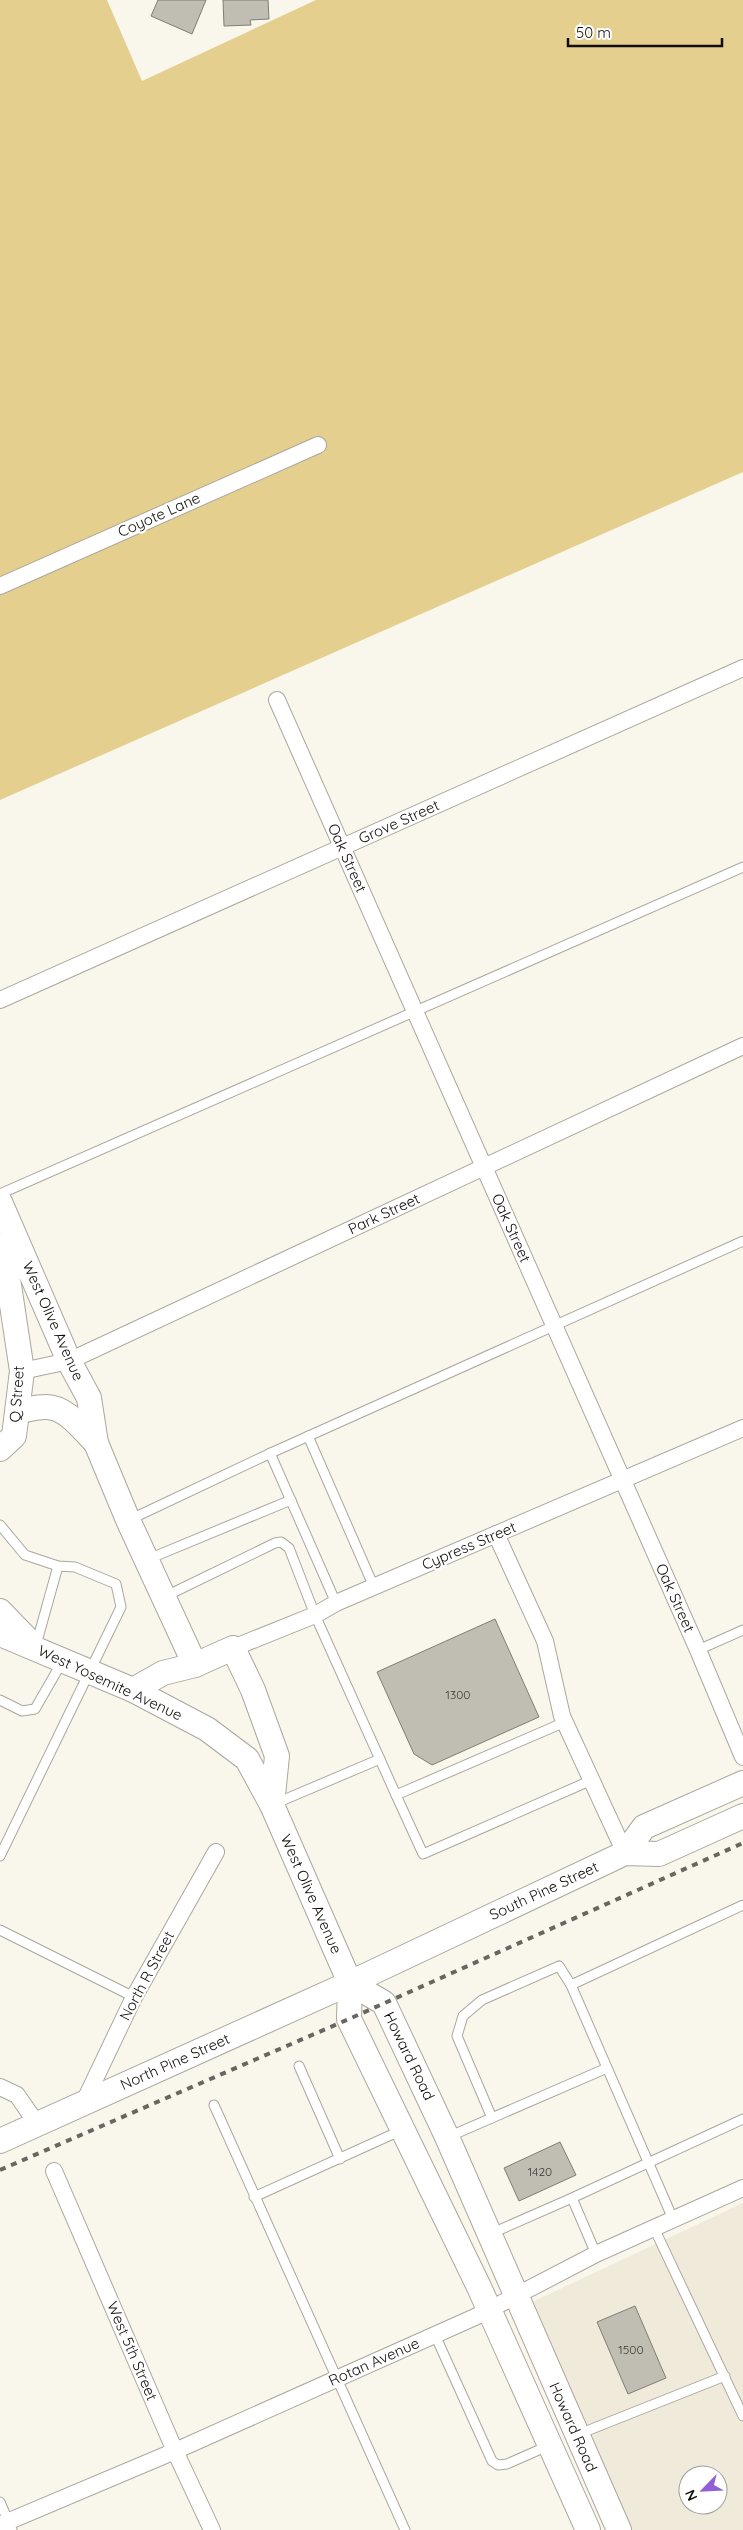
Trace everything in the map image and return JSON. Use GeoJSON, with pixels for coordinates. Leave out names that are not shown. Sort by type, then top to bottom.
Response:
{"type":"FeatureCollection","features":[{"type":"Feature","properties":{"kind":"main road","name":"West Olive Avenue"},"geometry":{"type":"LineString","coordinates":[[0,1202],[69,1361],[88,1398],[96,1443],[128,1520],[195,1665]]}},
{"type":"Feature","properties":{"kind":"main road","name":"Q Street"},"geometry":{"type":"LineString","coordinates":[[0,1245],[7,1272],[22,1371],[14,1436],[0,1449]]}},
{"type":"Feature","properties":{"kind":"main road"},"geometry":{"type":"LineString","coordinates":[[0,1332],[6,1358],[22,1371]]}},
{"type":"Feature","properties":{"kind":"main road","name":"West Olive Avenue"},"geometry":{"type":"LineString","coordinates":[[18,1411],[47,1406],[74,1420],[96,1443]]}},
{"type":"Feature","properties":{"kind":"main road"},"geometry":{"type":"LineString","coordinates":[[0,1611],[35,1648]]}},
{"type":"Feature","properties":{"kind":"main road","name":"West Yosemite Avenue"},"geometry":{"type":"LineString","coordinates":[[0,1634],[133,1690],[207,1729],[247,1759],[272,1804]]}},
{"type":"Feature","properties":{"kind":"main road"},"geometry":{"type":"LineString","coordinates":[[233,1648],[253,1690],[277,1756],[272,1804]]}},
{"type":"Feature","properties":{"kind":"main road","name":"Cypress Street"},"geometry":{"type":"LineString","coordinates":[[133,1690],[164,1673],[195,1665],[233,1648]]}},
{"type":"Feature","properties":{"kind":"main road"},"geometry":{"type":"LineString","coordinates":[[632,1853],[644,1827],[743,1783]]}},
{"type":"Feature","properties":{"kind":"main road"},"geometry":{"type":"LineString","coordinates":[[632,1853],[646,1843],[732,1802],[743,1789]]}},
{"type":"Feature","properties":{"kind":"main road","name":"West Olive Avenue"},"geometry":{"type":"LineString","coordinates":[[272,1804],[350,1983]]}},
{"type":"Feature","properties":{"kind":"main road","name":"South Pine Street"},"geometry":{"type":"LineString","coordinates":[[350,1983],[632,1853],[659,1854],[743,1816]]}},
{"type":"Feature","properties":{"kind":"main road","name":"North Pine Street"},"geometry":{"type":"LineString","coordinates":[[0,2141],[350,1983]]}},
{"type":"Feature","properties":{"kind":"main road","name":"Howard Road"},"geometry":{"type":"LineString","coordinates":[[350,1983],[349,2019],[489,2310],[588,2530]]}},
{"type":"Feature","properties":{"kind":"main road","name":"Howard Road"},"geometry":{"type":"LineString","coordinates":[[350,1983],[384,2004],[448,2137],[619,2530]]}},
{"type":"Feature","properties":{"kind":"street","name":"Coyote Lane"},"geometry":{"type":"LineString","coordinates":[[0,586],[318,445]]}},
{"type":"Feature","properties":{"kind":"street","name":"Grove Street"},"geometry":{"type":"LineString","coordinates":[[0,1000],[743,668]]}},
{"type":"Feature","properties":{"kind":"street","name":"Oak Street"},"geometry":{"type":"LineString","coordinates":[[277,700],[698,1650],[743,1757]]}},
{"type":"Feature","properties":{"kind":"street","name":"Park Street"},"geometry":{"type":"LineString","coordinates":[[22,1371],[69,1361],[743,1046]]}},
{"type":"Feature","properties":{"kind":"street","name":"Cypress Street"},"geometry":{"type":"LineString","coordinates":[[233,1648],[315,1615],[336,1603],[743,1428]]}},
{"type":"Feature","properties":{"kind":"street"},"geometry":{"type":"LineString","coordinates":[[496,1534],[545,1641],[565,1722],[592,1780],[632,1853]]}},
{"type":"Feature","properties":{"kind":"street","name":"North R Street"},"geometry":{"type":"LineString","coordinates":[[84,2102],[134,1997],[216,1852]]}},
{"type":"Feature","properties":{"kind":"street"},"geometry":{"type":"LineString","coordinates":[[0,2087],[17,2096],[37,2124]]}},
{"type":"Feature","properties":{"kind":"street","name":"West 5th Street"},"geometry":{"type":"LineString","coordinates":[[54,2171],[175,2451],[212,2530]]}},
{"type":"Feature","properties":{"kind":"street","name":"Rotan Avenue"},"geometry":{"type":"LineString","coordinates":[[7,2525],[435,2335],[489,2310],[596,2254],[743,2188]]}},
{"type":"Feature","properties":{"kind":"lane"},"geometry":{"type":"LineString","coordinates":[[0,1194],[743,868]]}},
{"type":"Feature","properties":{"kind":"lane"},"geometry":{"type":"LineString","coordinates":[[128,1520],[270,1453],[743,1241]]}},
{"type":"Feature","properties":{"kind":"lane"},"geometry":{"type":"LineString","coordinates":[[308,1436],[374,1587]]}},
{"type":"Feature","properties":{"kind":"lane"},"geometry":{"type":"LineString","coordinates":[[270,1453],[336,1603]]}},
{"type":"Feature","properties":{"kind":"lane"},"geometry":{"type":"LineString","coordinates":[[146,1560],[291,1500]]}},
{"type":"Feature","properties":{"kind":"lane"},"geometry":{"type":"LineString","coordinates":[[0,1525],[25,1555],[58,1566],[75,1567],[116,1584],[120,1595],[121,1607],[0,1856]]}},
{"type":"Feature","properties":{"kind":"lane"},"geometry":{"type":"LineString","coordinates":[[164,1598],[281,1542],[289,1548],[315,1615],[423,1854],[592,1780]]}},
{"type":"Feature","properties":{"kind":"lane"},"geometry":{"type":"LineString","coordinates":[[35,1648],[58,1566]]}},
{"type":"Feature","properties":{"kind":"lane"},"geometry":{"type":"LineString","coordinates":[[698,1650],[743,1630]]}},
{"type":"Feature","properties":{"kind":"lane"},"geometry":{"type":"LineString","coordinates":[[0,1700],[22,1711],[35,1709],[63,1660]]}},
{"type":"Feature","properties":{"kind":"lane"},"geometry":{"type":"LineString","coordinates":[[396,1795],[565,1722]]}},
{"type":"Feature","properties":{"kind":"lane"},"geometry":{"type":"LineString","coordinates":[[272,1804],[380,1759]]}},
{"type":"Feature","properties":{"kind":"lane"},"geometry":{"type":"LineString","coordinates":[[571,1985],[743,1905]]}},
{"type":"Feature","properties":{"kind":"lane"},"geometry":{"type":"LineString","coordinates":[[0,1930],[134,1997]]}},
{"type":"Feature","properties":{"kind":"lane"},"geometry":{"type":"LineString","coordinates":[[492,2118],[457,2036],[463,2016],[482,2000],[559,1966],[571,1985],[673,2219]]}},
{"type":"Feature","properties":{"kind":"lane"},"geometry":{"type":"LineString","coordinates":[[300,2066],[340,2159]]}},
{"type":"Feature","properties":{"kind":"lane"},"geometry":{"type":"LineString","coordinates":[[448,2137],[607,2068]]}},
{"type":"Feature","properties":{"kind":"lane"},"geometry":{"type":"LineString","coordinates":[[214,2105],[405,2530]]}},
{"type":"Feature","properties":{"kind":"lane"},"geometry":{"type":"LineString","coordinates":[[490,2234],[743,2119]]}},
{"type":"Feature","properties":{"kind":"lane"},"geometry":{"type":"LineString","coordinates":[[254,2197],[402,2130]]}},
{"type":"Feature","properties":{"kind":"lane"},"geometry":{"type":"LineString","coordinates":[[572,2198],[596,2254]]}},
{"type":"Feature","properties":{"kind":"lane"},"geometry":{"type":"LineString","coordinates":[[654,2228],[743,2416]]}},
{"type":"Feature","properties":{"kind":"lane"},"geometry":{"type":"LineString","coordinates":[[435,2335],[492,2461],[498,2465],[507,2464],[550,2445]]}},
{"type":"Feature","properties":{"kind":"lane"},"geometry":{"type":"LineString","coordinates":[[577,2435],[725,2376]]}},
{"type":"Feature","properties":{"kind":"lane"},"geometry":{"type":"LineString","coordinates":[[0,2502],[7,2525]]}},
{"type":"Feature","properties":{"kind":"shaded area"},"geometry":{"type":"Polygon","coordinates":[[[0,0],[107,0],[142,81],[316,0],[743,0],[743,472],[0,800],[0,0]]]}},
{"type":"Feature","properties":{"kind":"shaded area"},"geometry":{"type":"Polygon","coordinates":[[[743,2203],[743,2530],[627,2530],[528,2304],[743,2203]]]}},
{"type":"Feature","properties":{"kind":"building"},"geometry":{"type":"Polygon","coordinates":[[[158,0],[206,0],[192,34],[151,16],[158,0]]]}},
{"type":"Feature","properties":{"kind":"building"},"geometry":{"type":"Polygon","coordinates":[[[223,0],[268,0],[269,19],[250,20],[251,25],[224,26],[223,0]]]}},
{"type":"Feature","properties":{"kind":"building"},"geometry":{"type":"Polygon","coordinates":[[[495,1619],[539,1717],[432,1765],[414,1754],[377,1672],[495,1619]]]}},
{"type":"Feature","properties":{"kind":"building"},"geometry":{"type":"Polygon","coordinates":[[[560,2142],[576,2175],[519,2201],[504,2168],[560,2142]]]}},
{"type":"Feature","properties":{"kind":"building"},"geometry":{"type":"Polygon","coordinates":[[[635,2306],[666,2378],[628,2394],[597,2322],[635,2306]]]}},
{"type":"Feature","properties":{"kind":"railway"},"geometry":{"type":"LineString","coordinates":[[0,2170],[349,2019],[743,1843]]}}]}
